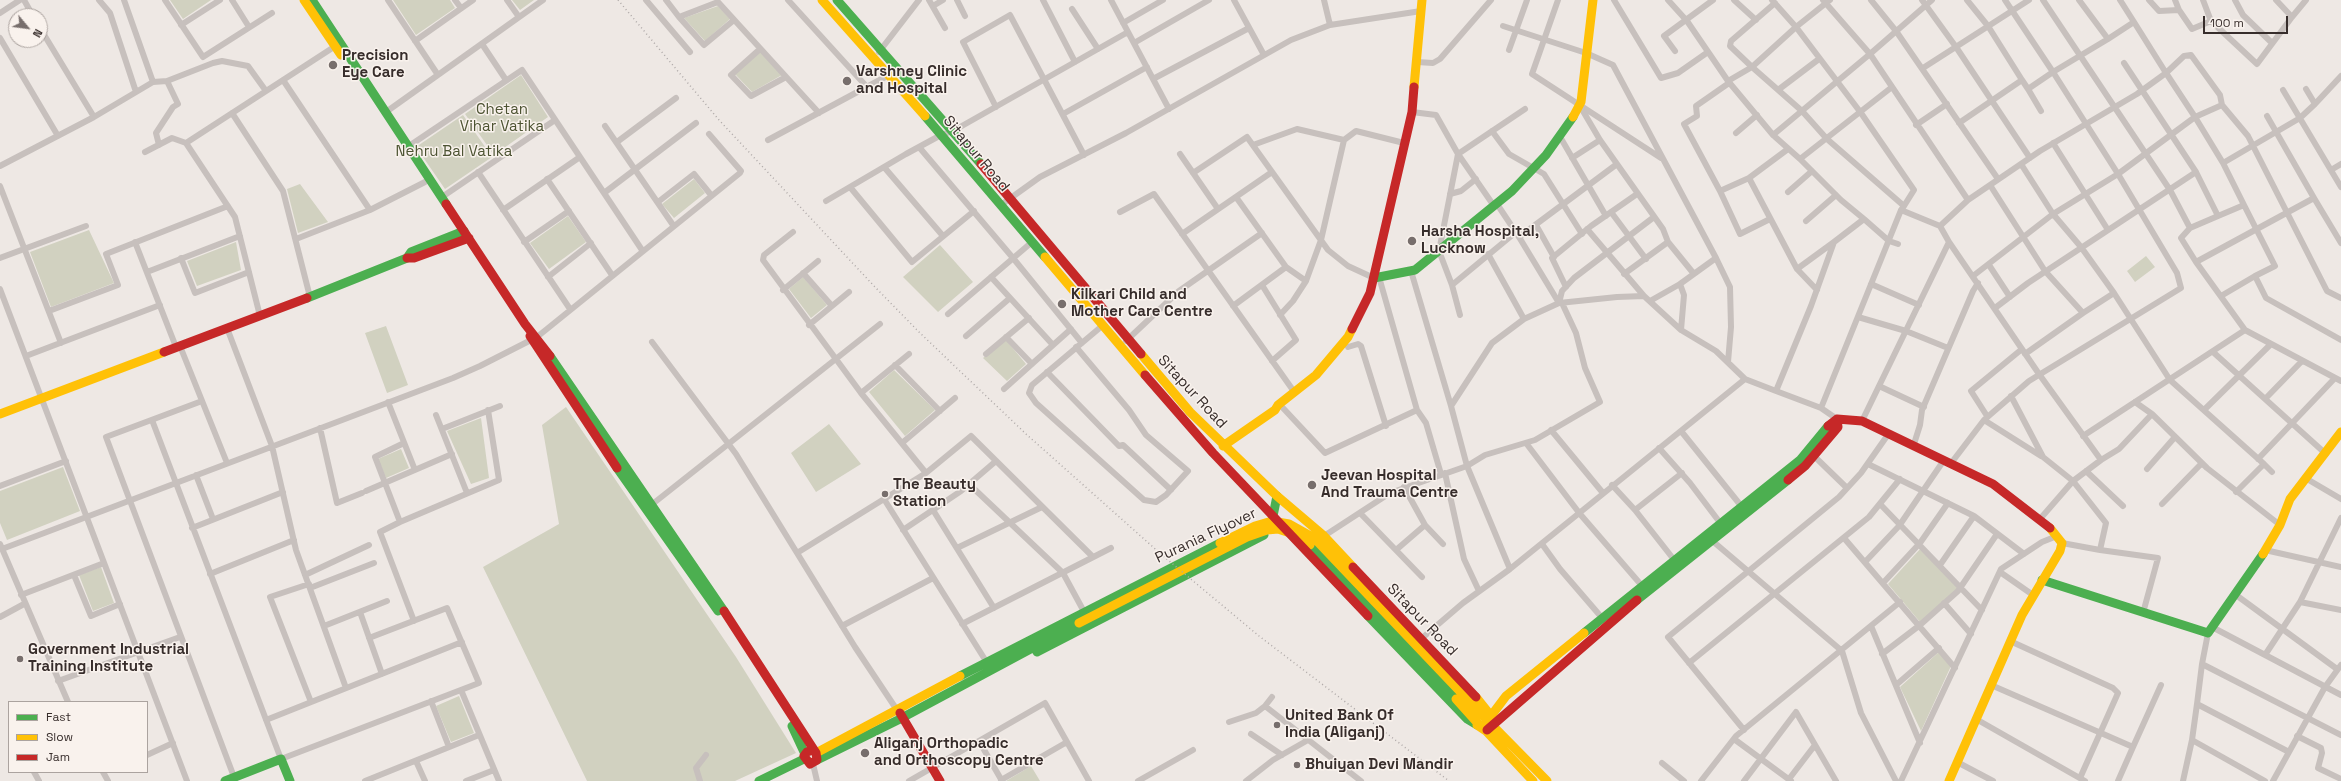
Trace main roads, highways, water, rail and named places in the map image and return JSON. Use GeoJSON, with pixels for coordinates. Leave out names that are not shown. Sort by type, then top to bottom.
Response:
{"type":"FeatureCollection","features":[{"type":"Feature","properties":{"kind":"main road"},"geometry":{"type":"LineString","coordinates":[[304,0],[386,112],[424,182],[464,236],[535,338],[582,417],[650,506],[734,634],[811,757]]}},
{"type":"Feature","properties":{"kind":"main road"},"geometry":{"type":"LineString","coordinates":[[312,0],[337,44],[406,148],[442,197],[464,236]]}},
{"type":"Feature","properties":{"kind":"main road","name":"Sitapur Road"},"geometry":{"type":"LineString","coordinates":[[822,0],[941,135],[1102,326],[1213,452],[1467,719],[1487,726],[1546,781]]}},
{"type":"Feature","properties":{"kind":"main road","name":"Sitapur Road"},"geometry":{"type":"LineString","coordinates":[[837,0],[953,131],[1127,340],[1190,412],[1223,446],[1277,496],[1324,536],[1415,644],[1484,707],[1488,712],[1487,726],[1533,781]]}},
{"type":"Feature","properties":{"kind":"main road"},"geometry":{"type":"LineString","coordinates":[[1223,446],[1279,409],[1321,377],[1348,347],[1370,306],[1404,143],[1412,112],[1422,0]]}},
{"type":"Feature","properties":{"kind":"main road"},"geometry":{"type":"LineString","coordinates":[[1376,277],[1415,270],[1495,205],[1546,155],[1579,105],[1591,0]]}},
{"type":"Feature","properties":{"kind":"main road"},"geometry":{"type":"LineString","coordinates":[[1279,409],[1278,405],[1316,375],[1348,337],[1370,293],[1376,277],[1414,120],[1412,112]]}},
{"type":"Feature","properties":{"kind":"main road"},"geometry":{"type":"LineString","coordinates":[[0,414],[310,297],[407,258],[414,258],[464,236]]}},
{"type":"Feature","properties":{"kind":"main road"},"geometry":{"type":"LineString","coordinates":[[1487,726],[1709,538],[1814,456],[1838,427],[1837,419]]}},
{"type":"Feature","properties":{"kind":"main road"},"geometry":{"type":"LineString","coordinates":[[1487,726],[1495,708],[1506,696],[1675,561],[1709,538],[1721,524],[1800,460],[1826,428],[1837,419],[1860,420],[1952,462],[2008,494],[2054,531],[2059,539],[2060,551],[2033,595],[2010,641],[1949,781]]}},
{"type":"Feature","properties":{"kind":"main road"},"geometry":{"type":"LineString","coordinates":[[1860,420],[1887,436],[1990,488],[2049,534],[2059,539]]}},
{"type":"Feature","properties":{"kind":"main road"},"geometry":{"type":"LineString","coordinates":[[2042,580],[2143,613],[2210,630],[2236,595],[2266,550],[2280,524],[2290,499],[2307,479],[2341,432]]}},
{"type":"Feature","properties":{"kind":"main road"},"geometry":{"type":"LineString","coordinates":[[931,696],[939,701],[951,696],[1263,537],[1273,514],[1277,496]]}},
{"type":"Feature","properties":{"kind":"main road"},"geometry":{"type":"LineString","coordinates":[[758,781],[900,716],[931,696],[935,684],[944,678],[1134,582],[1175,564],[1235,532],[1263,520],[1268,513],[1264,505]]}},
{"type":"Feature","properties":{"kind":"main road","name":"Purania Flyover"},"geometry":{"type":"LineString","coordinates":[[931,696],[1026,646],[1247,537],[1267,530],[1278,530],[1296,535],[1306,540],[1415,644],[1487,726]]}},
{"type":"Feature","properties":{"kind":"main road"},"geometry":{"type":"LineString","coordinates":[[1134,582],[1142,598]]}},
{"type":"Feature","properties":{"kind":"main road"},"geometry":{"type":"LineString","coordinates":[[900,716],[931,769],[940,781]]}},
{"type":"Feature","properties":{"kind":"main road"},"geometry":{"type":"LineString","coordinates":[[773,781],[811,757]]}},
{"type":"Feature","properties":{"kind":"main road"},"geometry":{"type":"LineString","coordinates":[[225,781],[281,759],[290,781]]}},
{"type":"Feature","properties":{"kind":"main road"},"geometry":{"type":"LineString","coordinates":[[931,769],[934,781]]}},
{"type":"Feature","properties":{"kind":"railway"},"geometry":{"type":"LineString","coordinates":[[618,0],[719,120],[874,286],[920,333],[1026,434],[1162,555],[1259,636],[1449,781]]}},
{"type":"Feature","properties":{"kind":"place","name":"Precision Eye Care"},"geometry":{"type":"Point","coordinates":[333,65]}},
{"type":"Feature","properties":{"kind":"place","name":"Varshney Clinic and Hospital"},"geometry":{"type":"Point","coordinates":[847,81]}},
{"type":"Feature","properties":{"kind":"place","name":"Harsha Hospital, Lucknow"},"geometry":{"type":"Point","coordinates":[1412,241]}},
{"type":"Feature","properties":{"kind":"place","name":"Kilkari Child and Mother Care Centre"},"geometry":{"type":"Point","coordinates":[1062,304]}},
{"type":"Feature","properties":{"kind":"place","name":"Jeevan Hospital And Trauma Centre"},"geometry":{"type":"Point","coordinates":[1312,485]}},
{"type":"Feature","properties":{"kind":"place","name":"The Beauty Station"},"geometry":{"type":"Point","coordinates":[885,494]}},
{"type":"Feature","properties":{"kind":"place","name":"Government Industrial Training Institute"},"geometry":{"type":"Point","coordinates":[20,659]}},
{"type":"Feature","properties":{"kind":"place","name":"United Bank Of India (Aliganj)"},"geometry":{"type":"Point","coordinates":[1277,725]}},
{"type":"Feature","properties":{"kind":"place","name":"Aliganj Orthopadic and Orthoscopy Centre"},"geometry":{"type":"Point","coordinates":[865,753]}},
{"type":"Feature","properties":{"kind":"place","name":"Bhuiyan Devi Mandir"},"geometry":{"type":"Point","coordinates":[1297,765]}},
{"type":"Feature","properties":{"kind":"park label","name":"Chetan Vihar Vatika"},"geometry":{"type":"Point","coordinates":[502,118]}},
{"type":"Feature","properties":{"kind":"park label","name":"Nehru Bal Vatika"},"geometry":{"type":"Point","coordinates":[454,152]}}]}
